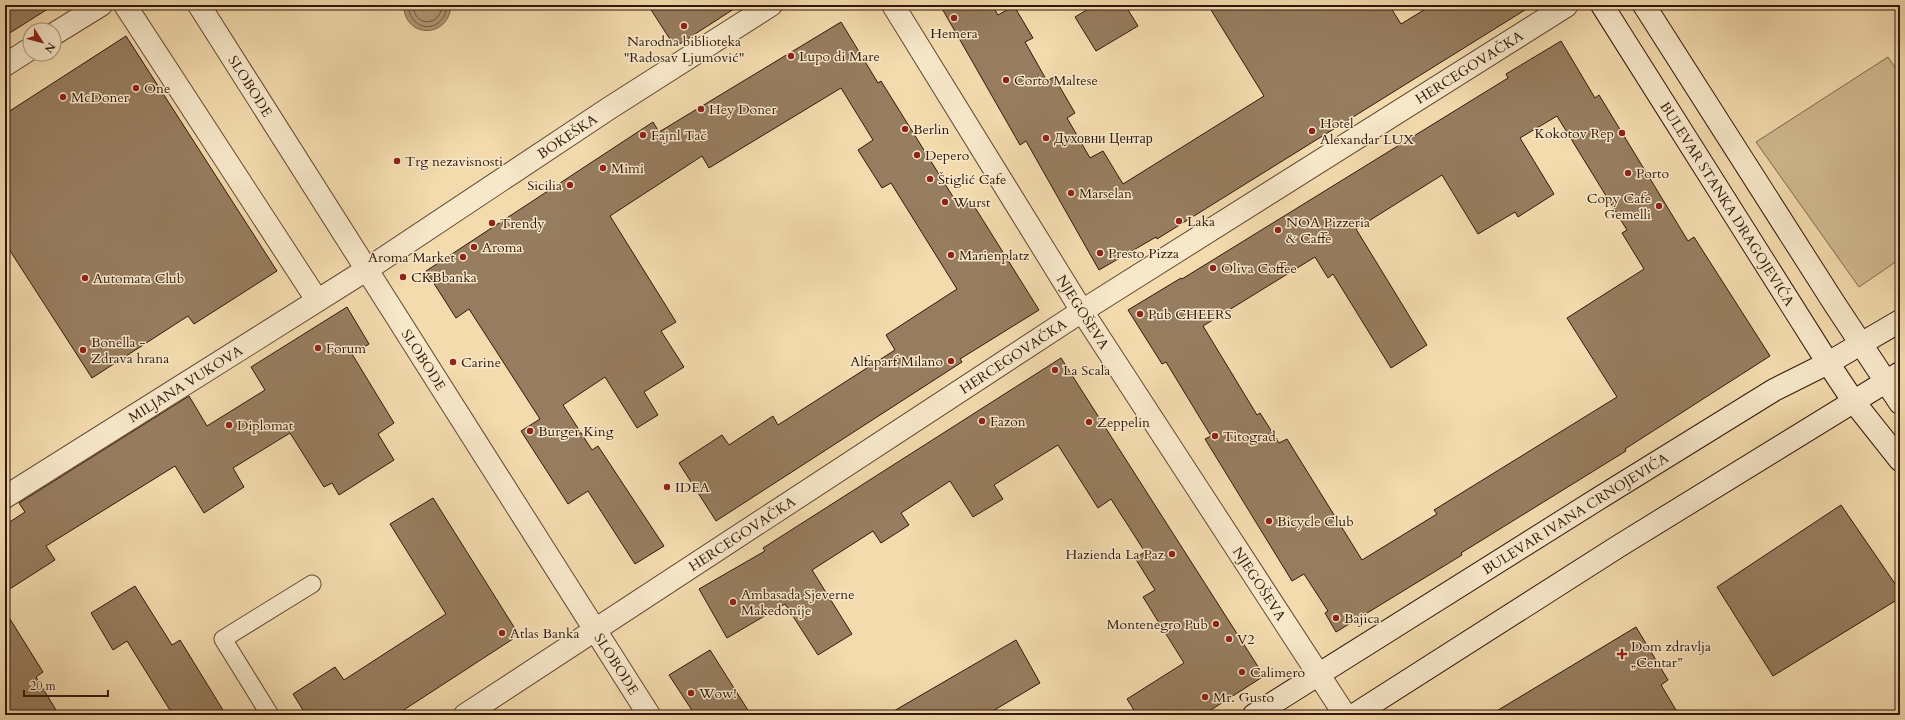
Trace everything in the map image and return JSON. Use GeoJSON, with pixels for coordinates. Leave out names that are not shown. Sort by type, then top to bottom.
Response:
{"type":"FeatureCollection","features":[{"type":"Feature","properties":{"kind":"street"},"geometry":{"type":"LineString","coordinates":[[62,29],[100,5]]}},
{"type":"Feature","properties":{"kind":"street"},"geometry":{"type":"LineString","coordinates":[[125,5],[317,300]]}},
{"type":"Feature","properties":{"kind":"street","name":"SLOBODE"},"geometry":{"type":"LineString","coordinates":[[199,5],[649,715]]}},
{"type":"Feature","properties":{"kind":"street","name":"BOKEŠKA"},"geometry":{"type":"LineString","coordinates":[[366,270],[601,114],[771,5]]}},
{"type":"Feature","properties":{"kind":"street","name":"NJEGOŠEVA"},"geometry":{"type":"LineString","coordinates":[[893,5],[1082,311],[1345,715]]}},
{"type":"Feature","properties":{"kind":"street","name":"BULEVAR STANKA DRAGOJEVIĆA"},"geometry":{"type":"LineString","coordinates":[[1602,5],[1854,402],[1900,460]]}},
{"type":"Feature","properties":{"kind":"street"},"geometry":{"type":"LineString","coordinates":[[1644,5],[1830,297],[1862,344],[1893,378],[1900,403]]}},
{"type":"Feature","properties":{"kind":"street","name":"HERCEGOVAČKA"},"geometry":{"type":"LineString","coordinates":[[465,715],[1082,311],[1566,6]]}},
{"type":"Feature","properties":{"kind":"street"},"geometry":{"type":"LineString","coordinates":[[5,65],[22,54]]}},
{"type":"Feature","properties":{"kind":"street","name":"MILJANA VUKOVA"},"geometry":{"type":"LineString","coordinates":[[5,497],[366,270]]}},
{"type":"Feature","properties":{"kind":"street","name":"BULEVAR IVANA CRNOJEVIĆA"},"geometry":{"type":"LineString","coordinates":[[1254,715],[1774,390],[1862,344],[1900,321]]}},
{"type":"Feature","properties":{"kind":"street"},"geometry":{"type":"LineString","coordinates":[[1354,715],[1619,546],[1893,378]]}},
{"type":"Feature","properties":{"kind":"lane"},"geometry":{"type":"LineString","coordinates":[[270,715],[223,639],[312,584]]}},
{"type":"Feature","properties":{"kind":"shaded area"},"geometry":{"type":"Polygon","coordinates":[[[1888,57],[1900,75],[1900,259],[1859,287],[1756,142],[1888,57]]]}},
{"type":"Feature","properties":{"kind":"water"},"geometry":{"type":"Polygon","coordinates":[[[404,5],[451,5],[448,16],[443,24],[435,29],[426,30],[418,29],[411,24],[406,16],[404,5]]]}},
{"type":"Feature","properties":{"kind":"building"},"geometry":{"type":"Polygon","coordinates":[[[5,5],[54,5],[27,22],[22,22],[22,25],[5,36],[5,5]]]}},
{"type":"Feature","properties":{"kind":"building","name":"Narodna biblioteka \"Radosav Ljumović\""},"geometry":{"type":"Polygon","coordinates":[[[648,5],[740,5],[675,47],[648,5]]]}},
{"type":"Feature","properties":{"kind":"building"},"geometry":{"type":"Polygon","coordinates":[[[940,5],[992,5],[998,15],[1014,6],[1033,38],[1025,42],[1047,81],[1054,77],[1075,113],[1067,118],[1090,158],[1103,151],[1123,184],[1264,96],[1208,5],[1389,5],[1401,24],[1432,5],[1533,5],[1157,239],[1156,237],[1099,270],[1026,141],[1020,145],[940,5]]]}},
{"type":"Feature","properties":{"kind":"building"},"geometry":{"type":"Polygon","coordinates":[[[1095,5],[1125,5],[1138,26],[1096,51],[1075,17],[1095,5]]]}},
{"type":"Feature","properties":{"kind":"building"},"geometry":{"type":"Polygon","coordinates":[[[841,22],[878,83],[881,81],[960,208],[971,201],[1039,310],[960,359],[962,362],[716,521],[679,463],[722,435],[729,445],[773,416],[778,425],[895,350],[886,335],[957,289],[891,183],[882,188],[858,150],[873,140],[841,88],[709,168],[702,156],[610,216],[676,322],[661,331],[684,367],[644,392],[658,415],[637,428],[605,377],[563,405],[592,450],[598,446],[664,546],[635,564],[588,491],[568,504],[521,431],[540,419],[469,309],[456,318],[426,271],[653,122],[659,132],[841,22]]]}},
{"type":"Feature","properties":{"kind":"building"},"geometry":{"type":"Polygon","coordinates":[[[126,36],[277,271],[194,324],[188,316],[92,378],[5,243],[5,114],[126,36]]]}},
{"type":"Feature","properties":{"kind":"building"},"geometry":{"type":"Polygon","coordinates":[[[1561,41],[1595,98],[1599,95],[1688,241],[1694,237],[1770,356],[1625,449],[1626,451],[1461,553],[1462,555],[1336,632],[1325,613],[1328,611],[1304,574],[1292,581],[1205,439],[1211,436],[1166,362],[1162,364],[1128,310],[1181,278],[1182,279],[1508,78],[1506,74],[1561,41]],[[1557,116],[1520,138],[1554,194],[1518,217],[1515,212],[1478,234],[1442,175],[1356,229],[1427,345],[1391,368],[1333,274],[1328,278],[1315,257],[1203,326],[1257,415],[1260,413],[1279,443],[1287,439],[1362,560],[1437,514],[1434,510],[1617,397],[1567,318],[1644,269],[1622,233],[1627,230],[1557,116]]]}},
{"type":"Feature","properties":{"kind":"building"},"geometry":{"type":"Polygon","coordinates":[[[347,307],[369,344],[352,354],[394,423],[378,434],[394,460],[339,495],[332,483],[324,487],[290,433],[233,468],[244,487],[204,513],[175,466],[46,546],[55,560],[5,592],[5,525],[25,512],[19,503],[189,396],[207,426],[265,390],[251,367],[347,307]]]}},
{"type":"Feature","properties":{"kind":"building"},"geometry":{"type":"Polygon","coordinates":[[[1061,358],[1264,676],[1203,715],[1137,715],[1127,699],[1184,663],[1143,597],[1155,590],[1135,558],[1145,552],[1111,499],[1098,508],[1058,445],[994,485],[1003,499],[973,517],[950,481],[901,513],[909,525],[881,543],[873,531],[812,570],[852,634],[818,655],[785,604],[727,638],[699,589],[765,551],[763,548],[1061,358]]]}},
{"type":"Feature","properties":{"kind":"building"},"geometry":{"type":"Polygon","coordinates":[[[433,498],[519,635],[396,715],[306,715],[293,694],[335,667],[344,680],[446,614],[390,524],[433,498]]]}},
{"type":"Feature","properties":{"kind":"building"},"geometry":{"type":"Polygon","coordinates":[[[1841,505],[1900,591],[1900,598],[1773,676],[1717,587],[1841,505]]]}},
{"type":"Feature","properties":{"kind":"building"},"geometry":{"type":"Polygon","coordinates":[[[135,586],[172,645],[180,640],[226,715],[173,715],[127,641],[113,650],[91,613],[135,586]]]}},
{"type":"Feature","properties":{"kind":"building"},"geometry":{"type":"Polygon","coordinates":[[[5,611],[43,672],[36,677],[59,715],[5,715],[5,611]]]}},
{"type":"Feature","properties":{"kind":"building","name":"Dom zdravlja „Centar”"},"geometry":{"type":"Polygon","coordinates":[[[1636,627],[1668,680],[1661,685],[1679,715],[1490,715],[1636,627]]]}},
{"type":"Feature","properties":{"kind":"building"},"geometry":{"type":"Polygon","coordinates":[[[1016,640],[1040,683],[986,715],[887,715],[1016,640]]]}},
{"type":"Feature","properties":{"kind":"building"},"geometry":{"type":"Polygon","coordinates":[[[710,650],[751,715],[695,715],[669,675],[710,650]]]}},
{"type":"Feature","properties":{"kind":"place","name":"Hemera"},"geometry":{"type":"Point","coordinates":[954,18]}},
{"type":"Feature","properties":{"kind":"place","name":"Narodna biblioteka \"Radosav Ljumović\""},"geometry":{"type":"Point","coordinates":[684,26]}},
{"type":"Feature","properties":{"kind":"place","name":"Lupo di Mare"},"geometry":{"type":"Point","coordinates":[791,56]}},
{"type":"Feature","properties":{"kind":"place","name":"Corto Maltese"},"geometry":{"type":"Point","coordinates":[1006,80]}},
{"type":"Feature","properties":{"kind":"place","name":"One"},"geometry":{"type":"Point","coordinates":[136,88]}},
{"type":"Feature","properties":{"kind":"place","name":"McDoner"},"geometry":{"type":"Point","coordinates":[63,97]}},
{"type":"Feature","properties":{"kind":"place","name":"Hey Doner"},"geometry":{"type":"Point","coordinates":[701,109]}},
{"type":"Feature","properties":{"kind":"place","name":"Berlin"},"geometry":{"type":"Point","coordinates":[905,129]}},
{"type":"Feature","properties":{"kind":"place","name":"Hotel Alexandar LUX"},"geometry":{"type":"Point","coordinates":[1312,131]}},
{"type":"Feature","properties":{"kind":"place","name":"Kokotov Rep"},"geometry":{"type":"Point","coordinates":[1622,133]}},
{"type":"Feature","properties":{"kind":"place","name":"Fajnl Tač"},"geometry":{"type":"Point","coordinates":[643,135]}},
{"type":"Feature","properties":{"kind":"place","name":"Духовни Центар"},"geometry":{"type":"Point","coordinates":[1046,138]}},
{"type":"Feature","properties":{"kind":"place","name":"Depero"},"geometry":{"type":"Point","coordinates":[917,155]}},
{"type":"Feature","properties":{"kind":"place","name":"Trg nezavisnosti"},"geometry":{"type":"Point","coordinates":[397,161]}},
{"type":"Feature","properties":{"kind":"place","name":"Mimi"},"geometry":{"type":"Point","coordinates":[603,168]}},
{"type":"Feature","properties":{"kind":"place","name":"Porto"},"geometry":{"type":"Point","coordinates":[1628,173]}},
{"type":"Feature","properties":{"kind":"place","name":"Štiglić Cafe"},"geometry":{"type":"Point","coordinates":[930,179]}},
{"type":"Feature","properties":{"kind":"place","name":"Sicilia"},"geometry":{"type":"Point","coordinates":[570,185]}},
{"type":"Feature","properties":{"kind":"place","name":"Marselan"},"geometry":{"type":"Point","coordinates":[1071,193]}},
{"type":"Feature","properties":{"kind":"place","name":"Wurst"},"geometry":{"type":"Point","coordinates":[945,202]}},
{"type":"Feature","properties":{"kind":"place","name":"Copy Cafe Gemelli"},"geometry":{"type":"Point","coordinates":[1659,206]}},
{"type":"Feature","properties":{"kind":"place","name":"Laka"},"geometry":{"type":"Point","coordinates":[1179,221]}},
{"type":"Feature","properties":{"kind":"place","name":"Trendy"},"geometry":{"type":"Point","coordinates":[492,223]}},
{"type":"Feature","properties":{"kind":"place","name":"NOA Pizzeria & Caffe"},"geometry":{"type":"Point","coordinates":[1278,230]}},
{"type":"Feature","properties":{"kind":"place","name":"Aroma"},"geometry":{"type":"Point","coordinates":[474,247]}},
{"type":"Feature","properties":{"kind":"place","name":"Presto Pizza"},"geometry":{"type":"Point","coordinates":[1100,253]}},
{"type":"Feature","properties":{"kind":"place","name":"Marienplatz"},"geometry":{"type":"Point","coordinates":[951,255]}},
{"type":"Feature","properties":{"kind":"place","name":"Aroma Market"},"geometry":{"type":"Point","coordinates":[463,257]}},
{"type":"Feature","properties":{"kind":"place","name":"Oliva Coffee"},"geometry":{"type":"Point","coordinates":[1213,268]}},
{"type":"Feature","properties":{"kind":"place","name":"CKBbanka"},"geometry":{"type":"Point","coordinates":[403,277]}},
{"type":"Feature","properties":{"kind":"place","name":"Automata Club"},"geometry":{"type":"Point","coordinates":[85,278]}},
{"type":"Feature","properties":{"kind":"place","name":"Pub CHEERS"},"geometry":{"type":"Point","coordinates":[1140,314]}},
{"type":"Feature","properties":{"kind":"place","name":"Forum"},"geometry":{"type":"Point","coordinates":[318,348]}},
{"type":"Feature","properties":{"kind":"place","name":"Bonella - Zdrava hrana"},"geometry":{"type":"Point","coordinates":[83,350]}},
{"type":"Feature","properties":{"kind":"place","name":"Alfaparf Milano"},"geometry":{"type":"Point","coordinates":[951,361]}},
{"type":"Feature","properties":{"kind":"place","name":"Carine"},"geometry":{"type":"Point","coordinates":[453,362]}},
{"type":"Feature","properties":{"kind":"place","name":"La Scala"},"geometry":{"type":"Point","coordinates":[1055,370]}},
{"type":"Feature","properties":{"kind":"place","name":"Fazon"},"geometry":{"type":"Point","coordinates":[982,421]}},
{"type":"Feature","properties":{"kind":"place","name":"Zeppelin"},"geometry":{"type":"Point","coordinates":[1089,422]}},
{"type":"Feature","properties":{"kind":"place","name":"Diplomat"},"geometry":{"type":"Point","coordinates":[229,425]}},
{"type":"Feature","properties":{"kind":"place","name":"Burger King"},"geometry":{"type":"Point","coordinates":[530,431]}},
{"type":"Feature","properties":{"kind":"place","name":"Titograd"},"geometry":{"type":"Point","coordinates":[1215,436]}},
{"type":"Feature","properties":{"kind":"place","name":"IDEA"},"geometry":{"type":"Point","coordinates":[667,487]}},
{"type":"Feature","properties":{"kind":"place","name":"Bicycle Club"},"geometry":{"type":"Point","coordinates":[1269,521]}},
{"type":"Feature","properties":{"kind":"place","name":"Hazienda La Paz"},"geometry":{"type":"Point","coordinates":[1172,554]}},
{"type":"Feature","properties":{"kind":"place","name":"Ambasada Sjeverne Makedonije"},"geometry":{"type":"Point","coordinates":[733,602]}},
{"type":"Feature","properties":{"kind":"place","name":"Bajica"},"geometry":{"type":"Point","coordinates":[1336,618]}},
{"type":"Feature","properties":{"kind":"place","name":"Montenegro Pub"},"geometry":{"type":"Point","coordinates":[1216,624]}},
{"type":"Feature","properties":{"kind":"place","name":"Atlas Banka"},"geometry":{"type":"Point","coordinates":[502,633]}},
{"type":"Feature","properties":{"kind":"place","name":"V2"},"geometry":{"type":"Point","coordinates":[1229,639]}},
{"type":"Feature","properties":{"kind":"place","name":"Dom zdravlja „Centar”"},"geometry":{"type":"Point","coordinates":[1622,654]}},
{"type":"Feature","properties":{"kind":"place","name":"Calimero"},"geometry":{"type":"Point","coordinates":[1242,672]}},
{"type":"Feature","properties":{"kind":"place","name":"Wow!"},"geometry":{"type":"Point","coordinates":[691,693]}},
{"type":"Feature","properties":{"kind":"place","name":"Mr. Gusto"},"geometry":{"type":"Point","coordinates":[1205,697]}}]}
